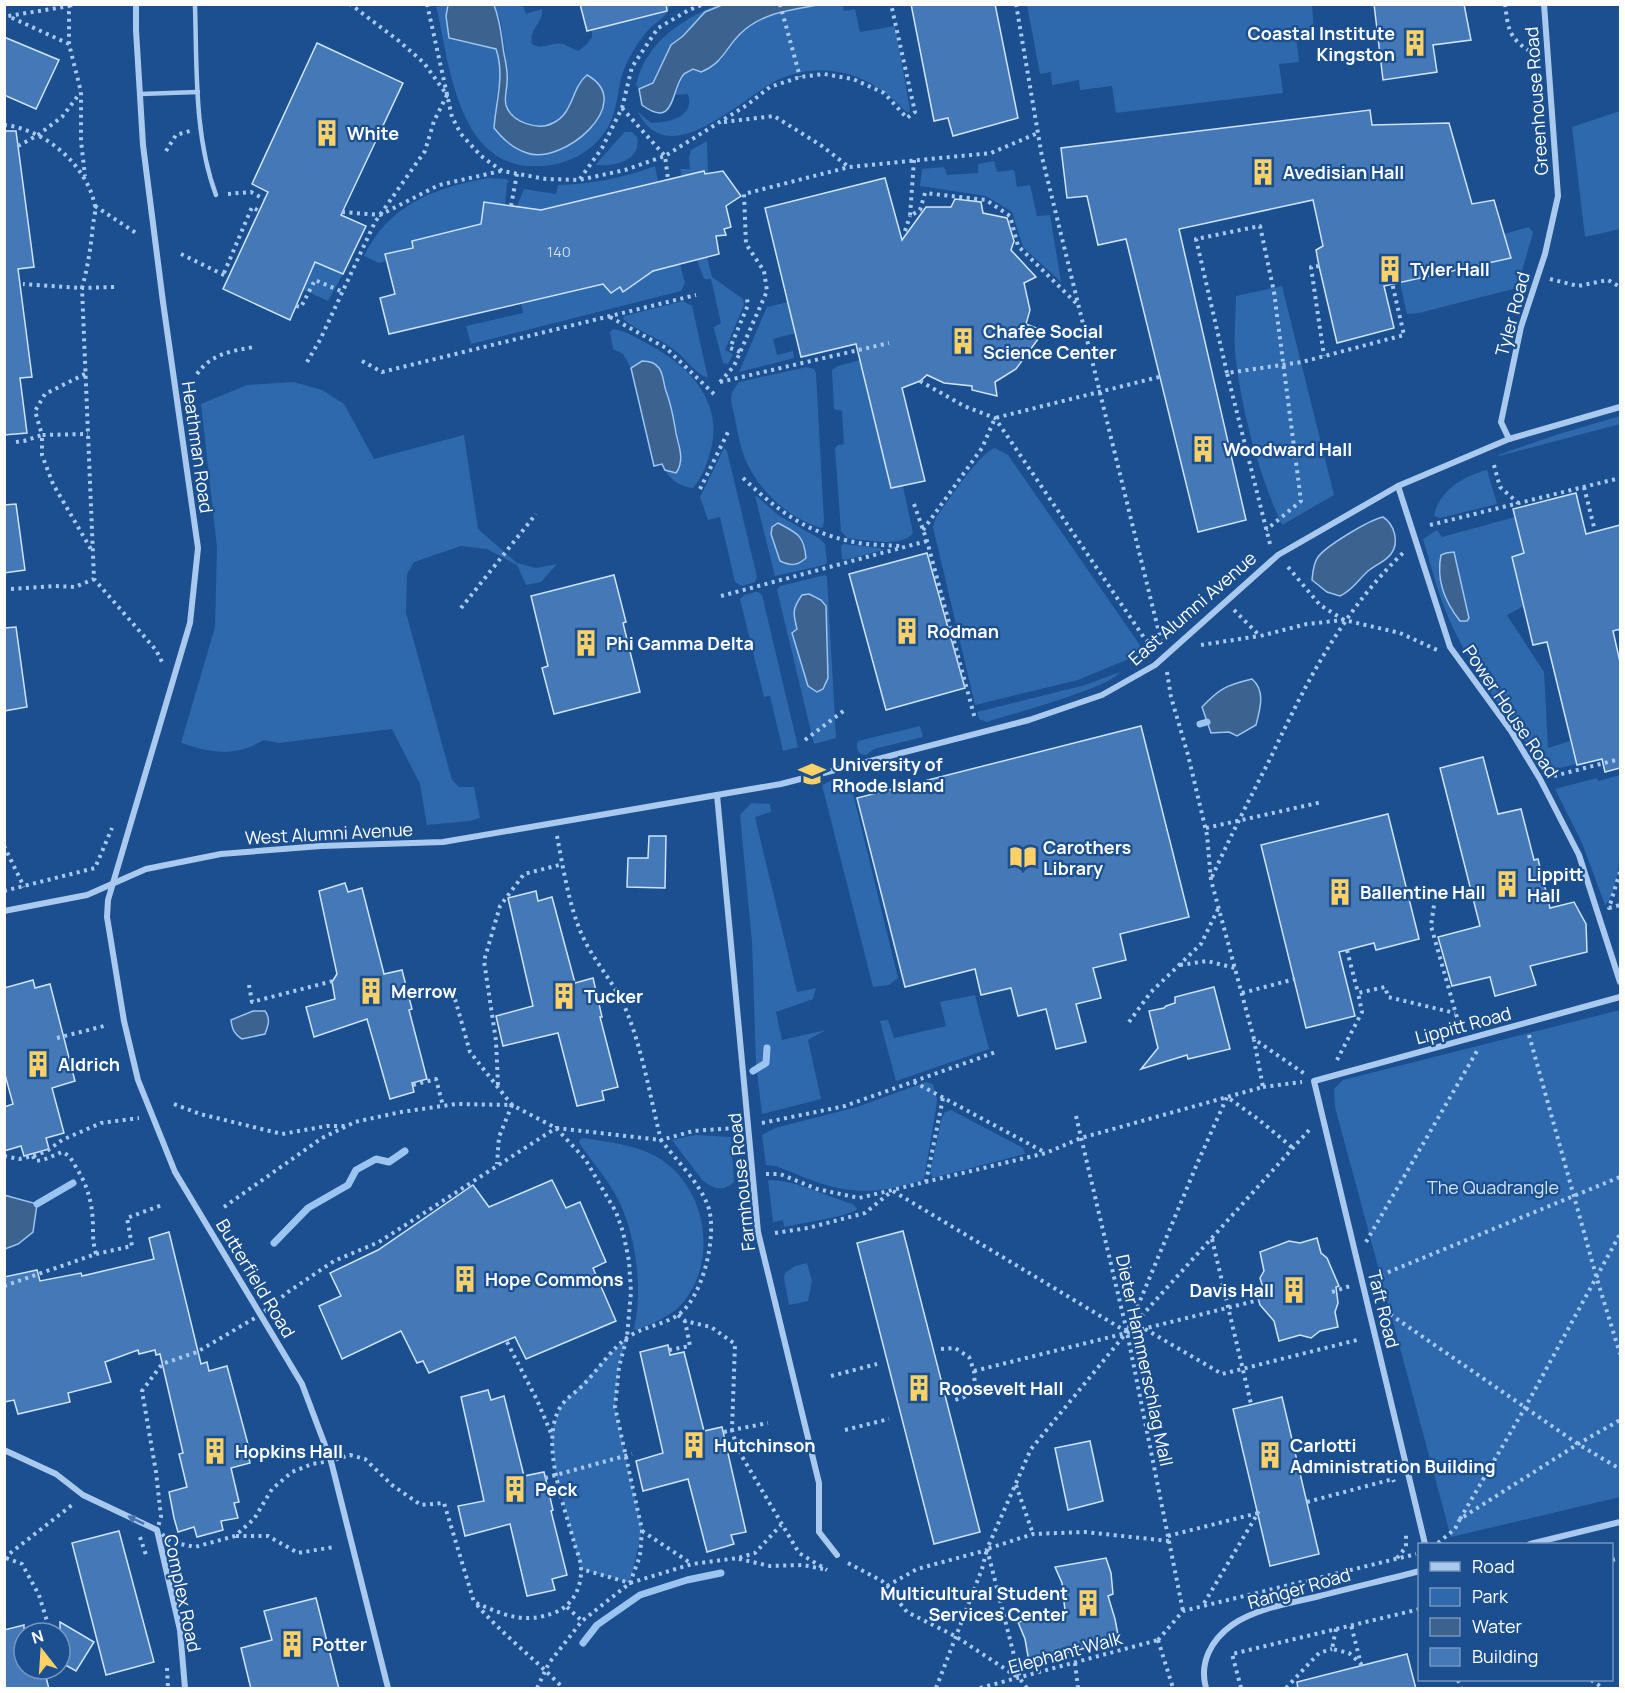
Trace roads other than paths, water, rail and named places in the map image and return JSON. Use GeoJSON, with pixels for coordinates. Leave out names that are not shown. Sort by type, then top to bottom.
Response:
{"type":"FeatureCollection","features":[{"type":"Feature","properties":{"kind":"street","name":"Heathman Road"},"geometry":{"type":"LineString","coordinates":[[113,884],[190,623],[198,548],[143,145],[136,4]]}},
{"type":"Feature","properties":{"kind":"street","name":"Greenhouse Road"},"geometry":{"type":"LineString","coordinates":[[1544,4],[1558,196]]}},
{"type":"Feature","properties":{"kind":"street","name":"Tyler Road"},"geometry":{"type":"LineString","coordinates":[[1509,439],[1502,422],[1521,327],[1538,275],[1558,196]]}},
{"type":"Feature","properties":{"kind":"street","name":"East Alumni Avenue"},"geometry":{"type":"LineString","coordinates":[[660,806],[814,777],[1029,720],[1102,695],[1138,675],[1165,656],[1278,555],[1398,486],[1509,439],[1620,407]]}},
{"type":"Feature","properties":{"kind":"street","name":"Power House Road"},"geometry":{"type":"LineString","coordinates":[[1398,486],[1450,648],[1510,731],[1540,779],[1579,855],[1620,982]]}},
{"type":"Feature","properties":{"kind":"street","name":"Farmhouse Road"},"geometry":{"type":"LineString","coordinates":[[717,795],[758,1232],[819,1483],[819,1532],[837,1555]]}},
{"type":"Feature","properties":{"kind":"street","name":"West Alumni Avenue"},"geometry":{"type":"LineString","coordinates":[[4,911],[80,897],[146,869],[221,854],[321,846],[443,842],[660,806]]}},
{"type":"Feature","properties":{"kind":"street","name":"Butterfield Road"},"geometry":{"type":"LineString","coordinates":[[113,884],[107,908],[108,923],[124,1021],[138,1080],[175,1172],[302,1384],[332,1461],[388,1689]]}},
{"type":"Feature","properties":{"kind":"street","name":"Lippitt Road"},"geometry":{"type":"LineString","coordinates":[[1314,1081],[1620,998]]}},
{"type":"Feature","properties":{"kind":"street","name":"Taft Road"},"geometry":{"type":"LineString","coordinates":[[1314,1081],[1425,1543]]}},
{"type":"Feature","properties":{"kind":"street","name":"Complex Road"},"geometry":{"type":"LineString","coordinates":[[4,1450],[56,1474],[83,1495],[157,1530],[180,1630],[185,1689]]}},
{"type":"Feature","properties":{"kind":"street"},"geometry":{"type":"LineString","coordinates":[[1538,1543],[1620,1522]]}},
{"type":"Feature","properties":{"kind":"street","name":"Ranger Road"},"geometry":{"type":"LineString","coordinates":[[1206,1689],[1205,1660],[1213,1642],[1233,1624],[1271,1608],[1418,1571]]}},
{"type":"Feature","properties":{"kind":"lane"},"geometry":{"type":"LineString","coordinates":[[195,6],[198,92],[207,171],[216,195]]}},
{"type":"Feature","properties":{"kind":"lane"},"geometry":{"type":"LineString","coordinates":[[140,94],[198,92]]}},
{"type":"Feature","properties":{"kind":"water"},"geometry":{"type":"Polygon","coordinates":[[[448,5],[494,5],[507,68],[505,102],[513,116],[533,125],[553,123],[565,113],[582,80],[587,75],[600,87],[604,101],[600,115],[589,129],[575,141],[542,155],[522,151],[504,139],[494,128],[500,78],[496,49],[449,38],[446,16],[448,5]]]}},
{"type":"Feature","properties":{"kind":"water"},"geometry":{"type":"Polygon","coordinates":[[[722,5],[818,5],[776,14],[748,27],[714,64],[701,72],[693,69],[684,74],[667,110],[661,113],[653,112],[642,105],[639,89],[653,83],[671,45],[683,36],[705,12],[722,5]]]}},
{"type":"Feature","properties":{"kind":"water"},"geometry":{"type":"Polygon","coordinates":[[[642,361],[654,363],[662,373],[680,453],[679,468],[676,473],[665,470],[662,464],[654,466],[631,368],[642,361]]]}},
{"type":"Feature","properties":{"kind":"water"},"geometry":{"type":"Polygon","coordinates":[[[1383,517],[1393,529],[1395,539],[1394,549],[1389,557],[1368,571],[1352,588],[1340,596],[1327,592],[1312,580],[1315,562],[1323,552],[1358,528],[1383,517]]]}},
{"type":"Feature","properties":{"kind":"water"},"geometry":{"type":"Polygon","coordinates":[[[778,523],[795,532],[801,539],[806,558],[800,563],[791,564],[780,561],[771,534],[772,527],[778,523]]]}},
{"type":"Feature","properties":{"kind":"water"},"geometry":{"type":"Polygon","coordinates":[[[1454,552],[1469,618],[1467,621],[1460,621],[1455,614],[1446,598],[1441,581],[1441,555],[1454,552]]]}},
{"type":"Feature","properties":{"kind":"water"},"geometry":{"type":"Polygon","coordinates":[[[809,594],[821,600],[826,606],[828,678],[823,689],[817,692],[808,686],[792,633],[797,629],[794,615],[796,604],[802,595],[809,594]]]}},
{"type":"Feature","properties":{"kind":"water"},"geometry":{"type":"Polygon","coordinates":[[[1252,679],[1260,695],[1256,725],[1237,736],[1229,732],[1211,733],[1202,707],[1224,688],[1252,679]]]}},
{"type":"Feature","properties":{"kind":"water"},"geometry":{"type":"Polygon","coordinates":[[[253,1011],[265,1011],[267,1014],[265,1034],[242,1039],[234,1031],[231,1020],[253,1011]]]}},
{"type":"Feature","properties":{"kind":"water"},"geometry":{"type":"Polygon","coordinates":[[[4,1195],[37,1204],[33,1232],[18,1244],[5,1249],[4,1195]]]}},
{"type":"Feature","properties":{"kind":"waterway"},"geometry":{"type":"LineString","coordinates":[[1200,724],[1207,722]]}},
{"type":"Feature","properties":{"kind":"waterway"},"geometry":{"type":"LineString","coordinates":[[753,1071],[766,1063],[767,1048]]}},
{"type":"Feature","properties":{"kind":"waterway"},"geometry":{"type":"LineString","coordinates":[[274,1243],[308,1208],[348,1185],[356,1170],[376,1159],[389,1162],[405,1151]]}},
{"type":"Feature","properties":{"kind":"waterway"},"geometry":{"type":"LineString","coordinates":[[37,1204],[73,1183]]}},
{"type":"Feature","properties":{"kind":"waterway"},"geometry":{"type":"LineString","coordinates":[[583,1643],[597,1625],[640,1595],[687,1580],[721,1573]]}},
{"type":"Feature","properties":{"kind":"place","name":"Coastal Institute Kingston"},"geometry":{"type":"Point","coordinates":[1415,43]}},
{"type":"Feature","properties":{"kind":"place","name":"White"},"geometry":{"type":"Point","coordinates":[327,133]}},
{"type":"Feature","properties":{"kind":"place","name":"Avedisian Hall"},"geometry":{"type":"Point","coordinates":[1263,172]}},
{"type":"Feature","properties":{"kind":"place","name":"Tyler Hall"},"geometry":{"type":"Point","coordinates":[1390,269]}},
{"type":"Feature","properties":{"kind":"place","name":"Chafee Social Science Center"},"geometry":{"type":"Point","coordinates":[963,341]}},
{"type":"Feature","properties":{"kind":"place","name":"Woodward Hall"},"geometry":{"type":"Point","coordinates":[1203,449]}},
{"type":"Feature","properties":{"kind":"place","name":"Rodman"},"geometry":{"type":"Point","coordinates":[907,631]}},
{"type":"Feature","properties":{"kind":"place","name":"Phi Gamma Delta"},"geometry":{"type":"Point","coordinates":[586,643]}},
{"type":"Feature","properties":{"kind":"place","name":"University of Rhode Island"},"geometry":{"type":"Point","coordinates":[812,774]}},
{"type":"Feature","properties":{"kind":"place","name":"Carothers Library"},"geometry":{"type":"Point","coordinates":[1023,857]}},
{"type":"Feature","properties":{"kind":"place","name":"Lippitt Hall"},"geometry":{"type":"Point","coordinates":[1507,884]}},
{"type":"Feature","properties":{"kind":"place","name":"Ballentine Hall"},"geometry":{"type":"Point","coordinates":[1340,892]}},
{"type":"Feature","properties":{"kind":"place","name":"Merrow"},"geometry":{"type":"Point","coordinates":[371,991]}},
{"type":"Feature","properties":{"kind":"place","name":"Tucker"},"geometry":{"type":"Point","coordinates":[564,996]}},
{"type":"Feature","properties":{"kind":"place","name":"Aldrich"},"geometry":{"type":"Point","coordinates":[38,1064]}},
{"type":"Feature","properties":{"kind":"place","name":"Hope Commons"},"geometry":{"type":"Point","coordinates":[465,1279]}},
{"type":"Feature","properties":{"kind":"place","name":"Davis Hall"},"geometry":{"type":"Point","coordinates":[1294,1290]}},
{"type":"Feature","properties":{"kind":"place","name":"Roosevelt Hall"},"geometry":{"type":"Point","coordinates":[919,1388]}},
{"type":"Feature","properties":{"kind":"place","name":"Hutchinson"},"geometry":{"type":"Point","coordinates":[694,1445]}},
{"type":"Feature","properties":{"kind":"place","name":"Hopkins Hall"},"geometry":{"type":"Point","coordinates":[215,1451]}},
{"type":"Feature","properties":{"kind":"place","name":"Carlotti Administration Building"},"geometry":{"type":"Point","coordinates":[1270,1455]}},
{"type":"Feature","properties":{"kind":"place","name":"Peck"},"geometry":{"type":"Point","coordinates":[515,1489]}},
{"type":"Feature","properties":{"kind":"place","name":"Multicultural Student Services Center"},"geometry":{"type":"Point","coordinates":[1088,1603]}},
{"type":"Feature","properties":{"kind":"place","name":"Potter"},"geometry":{"type":"Point","coordinates":[292,1644]}},
{"type":"Feature","properties":{"kind":"park label","name":"The Quadrangle"},"geometry":{"type":"Point","coordinates":[1493,1187]}}]}
